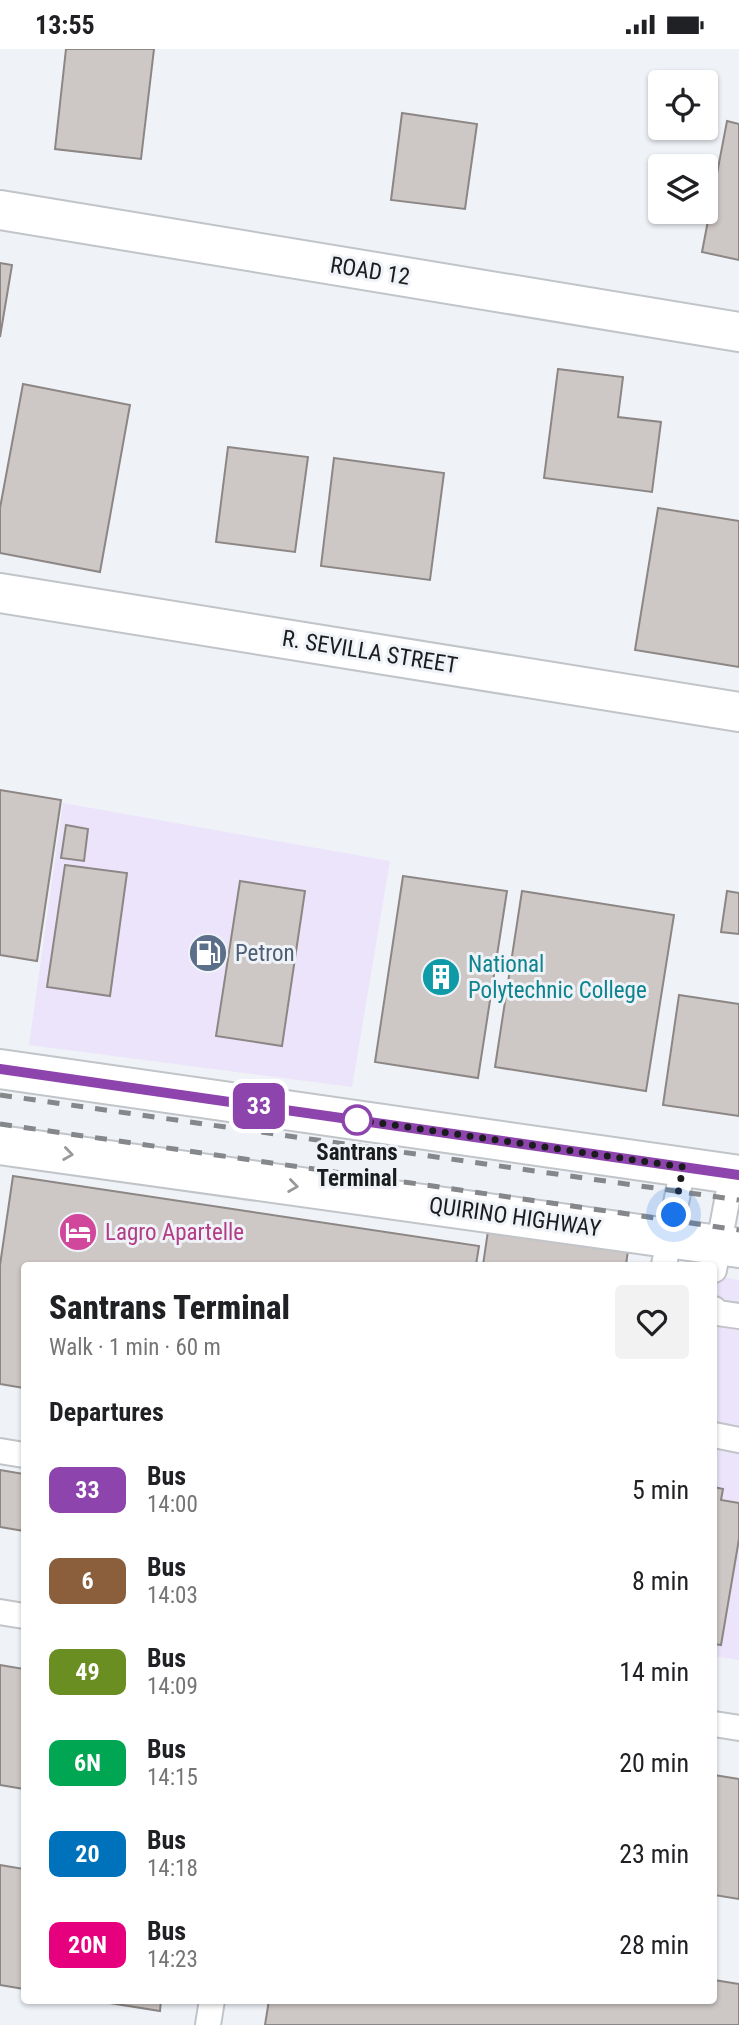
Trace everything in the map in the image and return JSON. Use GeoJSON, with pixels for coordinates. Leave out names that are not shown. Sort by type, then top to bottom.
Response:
{"type":"FeatureCollection","features":[{"type":"Feature","properties":{"kind":"street","name":"ROAD 12"},"geometry":{"type":"LineString","coordinates":[[0,210],[739,332]]}},
{"type":"Feature","properties":{"kind":"street","name":"R. SEVILLA STREET"},"geometry":{"type":"LineString","coordinates":[[0,593],[739,712]]}},
{"type":"Feature","properties":{"kind":"street"},"geometry":{"type":"LineString","coordinates":[[0,1069],[735,1175]]}},
{"type":"Feature","properties":{"kind":"street","name":"QUIRINO HIGHWAY"},"geometry":{"type":"LineString","coordinates":[[0,1145],[667,1252],[724,1255]]}},
{"type":"Feature","properties":{"kind":"lane"},"geometry":{"type":"LineString","coordinates":[[667,1252],[683,1167]]}},
{"type":"Feature","properties":{"kind":"lane"},"geometry":{"type":"LineString","coordinates":[[724,1255],[735,1175]]}},
{"type":"Feature","properties":{"kind":"lane"},"geometry":{"type":"LineString","coordinates":[[717,1312],[739,1316]]}},
{"type":"Feature","properties":{"kind":"lane"},"geometry":{"type":"LineString","coordinates":[[717,1436],[739,1440]]}},
{"type":"Feature","properties":{"kind":"lane"},"geometry":{"type":"LineString","coordinates":[[0,1451],[21,1454]]}},
{"type":"Feature","properties":{"kind":"lane"},"geometry":{"type":"LineString","coordinates":[[0,1612],[21,1616]]}},
{"type":"Feature","properties":{"kind":"lane"},"geometry":{"type":"LineString","coordinates":[[717,1724],[739,1728]]}},
{"type":"Feature","properties":{"kind":"lane"},"geometry":{"type":"LineString","coordinates":[[208,2025],[211,2004]]}},
{"type":"Feature","properties":{"kind":"shaded area","name":"Petron"},"geometry":{"type":"Polygon","coordinates":[[[63,803],[390,861],[352,1087],[29,1045],[63,803]]]}},
{"type":"Feature","properties":{"kind":"shaded area"},"geometry":{"type":"Polygon","coordinates":[[[717,1276],[739,1280],[739,1660],[717,1656],[717,1276]]]}},
{"type":"Feature","properties":{"kind":"building"},"geometry":{"type":"Polygon","coordinates":[[[66,49],[154,49],[141,159],[55,149],[66,49]]]}},
{"type":"Feature","properties":{"kind":"building"},"geometry":{"type":"Polygon","coordinates":[[[402,113],[477,124],[465,209],[391,200],[402,113]]]}},
{"type":"Feature","properties":{"kind":"building"},"geometry":{"type":"Polygon","coordinates":[[[727,121],[739,124],[739,260],[702,252],[707,224],[718,224],[718,168],[727,121]]]}},
{"type":"Feature","properties":{"kind":"building"},"geometry":{"type":"Polygon","coordinates":[[[0,263],[12,265],[0,337],[0,263]]]}},
{"type":"Feature","properties":{"kind":"building"},"geometry":{"type":"Polygon","coordinates":[[[558,369],[623,377],[618,417],[661,422],[652,492],[544,478],[558,369]]]}},
{"type":"Feature","properties":{"kind":"building"},"geometry":{"type":"Polygon","coordinates":[[[23,384],[130,405],[100,572],[0,553],[0,508],[23,384]]]}},
{"type":"Feature","properties":{"kind":"building"},"geometry":{"type":"Polygon","coordinates":[[[228,447],[308,457],[295,552],[216,542],[228,447]]]}},
{"type":"Feature","properties":{"kind":"building"},"geometry":{"type":"Polygon","coordinates":[[[334,458],[444,473],[430,580],[321,566],[334,458]]]}},
{"type":"Feature","properties":{"kind":"building"},"geometry":{"type":"Polygon","coordinates":[[[658,508],[739,521],[739,667],[635,650],[658,508]]]}},
{"type":"Feature","properties":{"kind":"building"},"geometry":{"type":"Polygon","coordinates":[[[0,790],[61,800],[37,961],[0,955],[0,790]]]}},
{"type":"Feature","properties":{"kind":"building"},"geometry":{"type":"Polygon","coordinates":[[[66,825],[88,829],[84,861],[61,858],[66,825]]]}},
{"type":"Feature","properties":{"kind":"building"},"geometry":{"type":"Polygon","coordinates":[[[65,865],[127,873],[110,996],[47,987],[65,865]]]}},
{"type":"Feature","properties":{"kind":"building","name":"National Polytechnic College"},"geometry":{"type":"Polygon","coordinates":[[[403,876],[507,891],[478,1078],[375,1062],[403,876]]]}},
{"type":"Feature","properties":{"kind":"building"},"geometry":{"type":"Polygon","coordinates":[[[240,881],[305,891],[282,1046],[216,1036],[240,881]]]}},
{"type":"Feature","properties":{"kind":"building"},"geometry":{"type":"Polygon","coordinates":[[[522,891],[674,915],[646,1091],[495,1067],[522,891]]]}},
{"type":"Feature","properties":{"kind":"building"},"geometry":{"type":"Polygon","coordinates":[[[727,891],[739,893],[739,934],[721,932],[727,891]]]}},
{"type":"Feature","properties":{"kind":"building"},"geometry":{"type":"Polygon","coordinates":[[[679,995],[739,1004],[739,1116],[663,1105],[679,995]]]}},
{"type":"Feature","properties":{"kind":"building"},"geometry":{"type":"Polygon","coordinates":[[[13,1176],[479,1246],[476,1262],[21,1262],[21,1388],[0,1384],[0,1265],[13,1176]]]}},
{"type":"Feature","properties":{"kind":"building"},"geometry":{"type":"Polygon","coordinates":[[[489,1224],[629,1243],[626,1262],[483,1262],[489,1224]]]}},
{"type":"Feature","properties":{"kind":"building"},"geometry":{"type":"Polygon","coordinates":[[[0,1470],[21,1474],[21,1530],[0,1527],[0,1470]]]}},
{"type":"Feature","properties":{"kind":"building"},"geometry":{"type":"Polygon","coordinates":[[[717,1488],[723,1489],[721,1500],[739,1503],[739,1539],[721,1645],[717,1644],[717,1488]]]}},
{"type":"Feature","properties":{"kind":"building"},"geometry":{"type":"Polygon","coordinates":[[[0,1665],[21,1668],[21,1788],[0,1785],[0,1665]]]}},
{"type":"Feature","properties":{"kind":"building"},"geometry":{"type":"Polygon","coordinates":[[[717,1775],[739,1779],[739,1899],[717,1895],[717,1775]]]}},
{"type":"Feature","properties":{"kind":"building"},"geometry":{"type":"Polygon","coordinates":[[[0,1865],[21,1868],[21,1988],[0,1985],[0,1865]]]}},
{"type":"Feature","properties":{"kind":"building"},"geometry":{"type":"Polygon","coordinates":[[[717,1980],[739,1984],[739,2025],[265,2025],[268,2004],[717,2004],[717,1980]]]}},
{"type":"Feature","properties":{"kind":"building"},"geometry":{"type":"Polygon","coordinates":[[[116,2004],[161,2004],[160,2011],[116,2004]]]}},
{"type":"Feature","properties":{"kind":"railway"},"geometry":{"type":"LineString","coordinates":[[0,1095],[739,1200]]}},
{"type":"Feature","properties":{"kind":"railway"},"geometry":{"type":"LineString","coordinates":[[0,1124],[739,1230]]}},
{"type":"Feature","properties":{"kind":"bus line","name":"33"},"geometry":{"type":"LineString","coordinates":[[0,1069],[739,1175]]}},
{"type":"Feature","properties":{"kind":"place","name":"Petron"},"geometry":{"type":"Point","coordinates":[208,953]}},
{"type":"Feature","properties":{"kind":"place","name":"National Polytechnic College"},"geometry":{"type":"Point","coordinates":[441,977]}},
{"type":"Feature","properties":{"kind":"place","name":"Santrans Terminal"},"geometry":{"type":"Point","coordinates":[357,1120]}},
{"type":"Feature","properties":{"kind":"place","name":"Lagro Apartelle"},"geometry":{"type":"Point","coordinates":[78,1232]}},
{"type":"Feature","properties":{"kind":"route"},"geometry":{"type":"LineString","coordinates":[[357,1120],[345,1118],[683,1167],[674,1215]]}}]}
